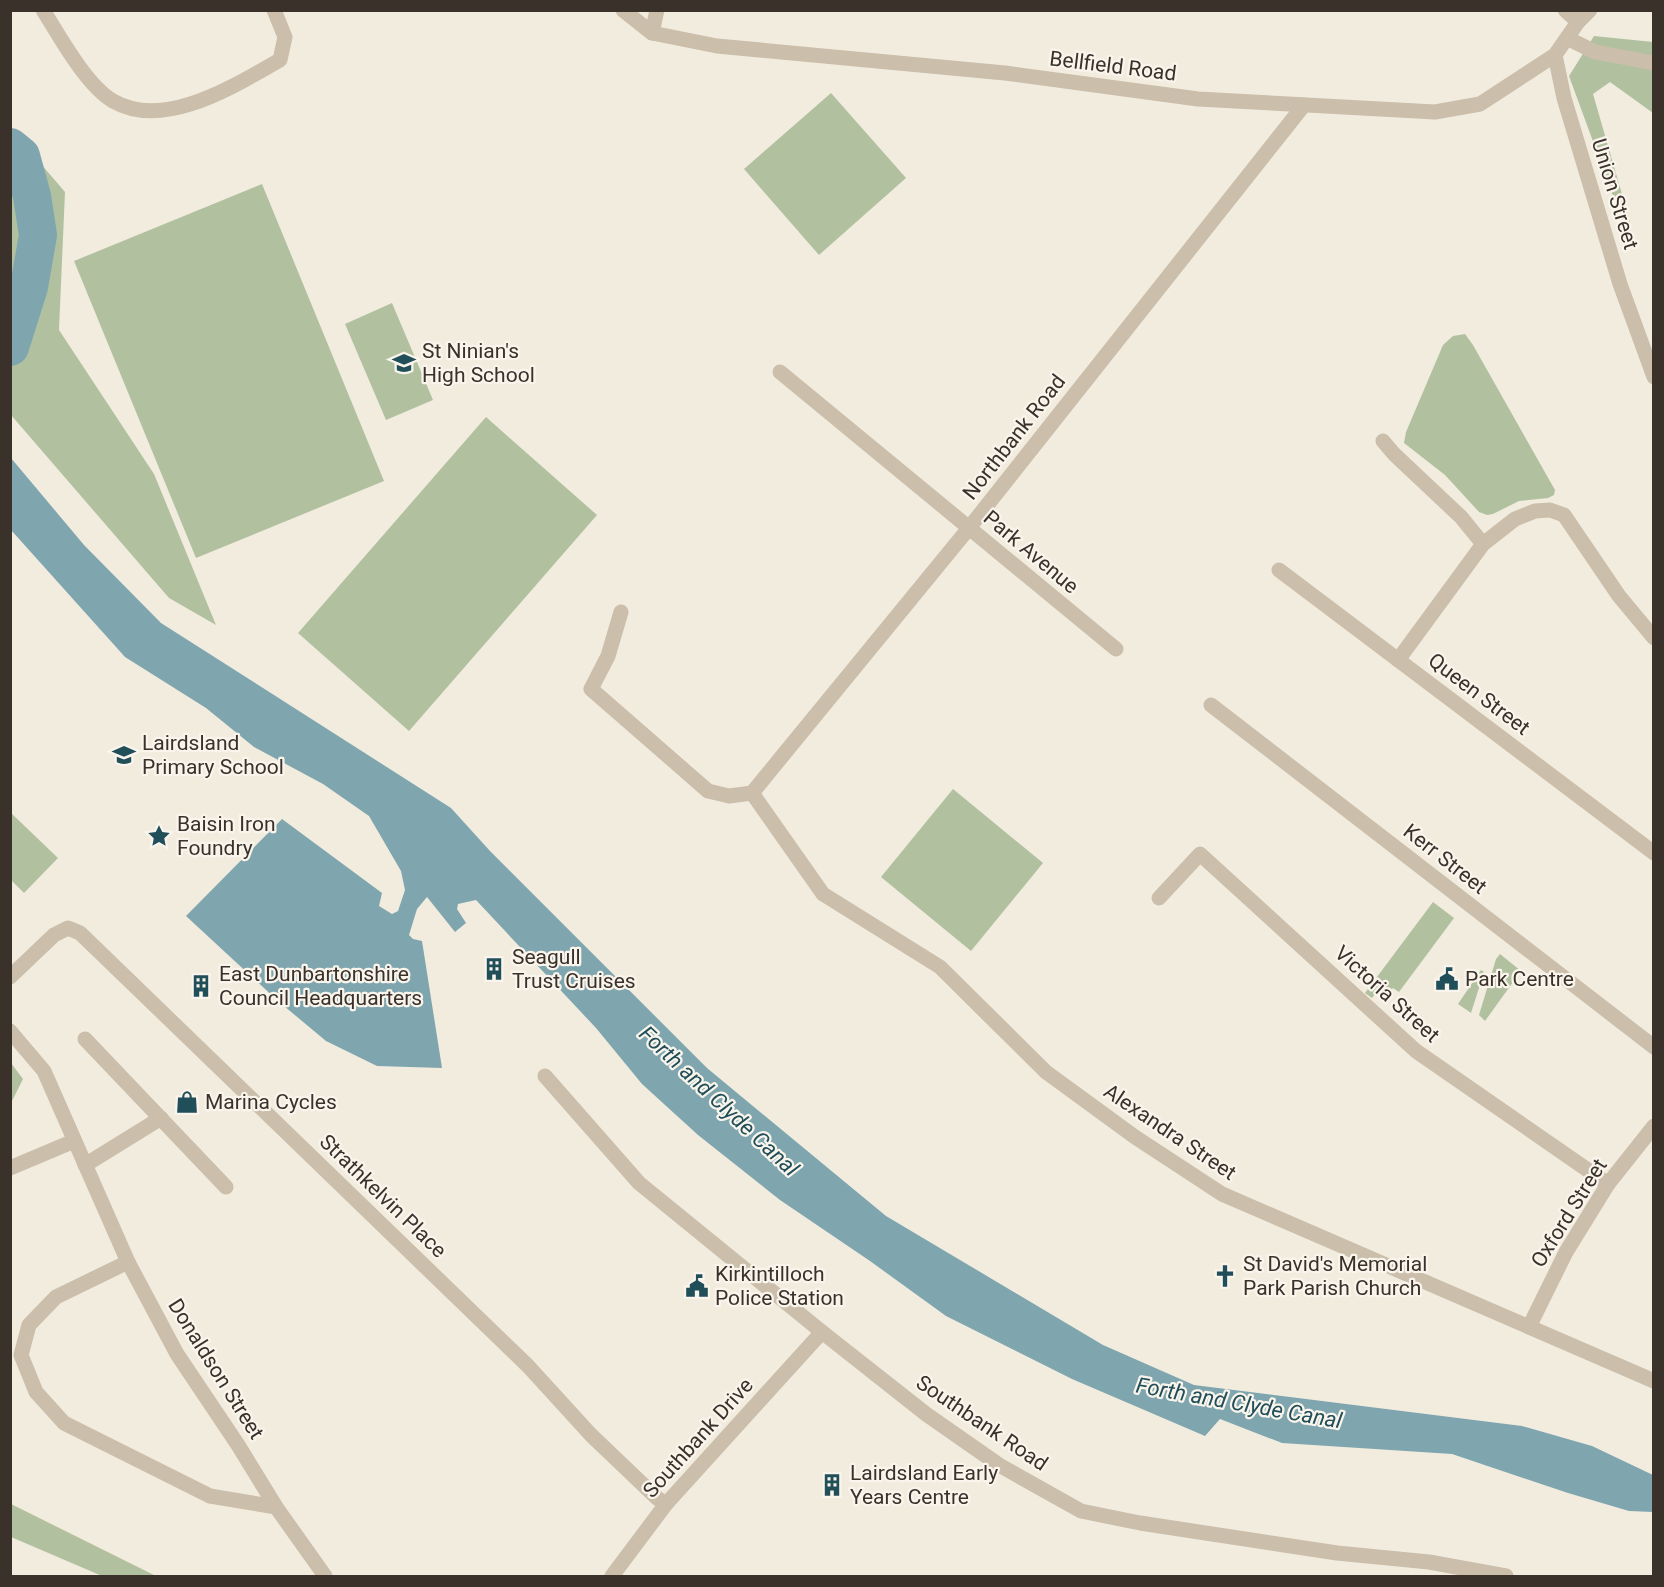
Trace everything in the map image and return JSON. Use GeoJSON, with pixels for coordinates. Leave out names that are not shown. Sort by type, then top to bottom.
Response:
{"type":"FeatureCollection","features":[{"type":"Feature","properties":{"kind":"street"},"geometry":{"type":"LineString","coordinates":[[43,10],[87,77],[112,100],[134,110],[174,109],[215,96],[280,60],[285,37],[274,10]]}},
{"type":"Feature","properties":{"kind":"street"},"geometry":{"type":"LineString","coordinates":[[623,10],[652,33],[657,10]]}},
{"type":"Feature","properties":{"kind":"street"},"geometry":{"type":"LineString","coordinates":[[1565,10],[1578,22]]}},
{"type":"Feature","properties":{"kind":"street"},"geometry":{"type":"LineString","coordinates":[[1555,55],[1578,22],[1590,10]]}},
{"type":"Feature","properties":{"kind":"street","name":"Bellfield Road"},"geometry":{"type":"LineString","coordinates":[[652,33],[717,46],[1005,74],[1198,99],[1435,112],[1480,104],[1555,55]]}},
{"type":"Feature","properties":{"kind":"street"},"geometry":{"type":"LineString","coordinates":[[1567,38],[1595,52],[1653,63]]}},
{"type":"Feature","properties":{"kind":"street","name":"Union Street"},"geometry":{"type":"LineString","coordinates":[[1555,55],[1564,98],[1620,284],[1653,377]]}},
{"type":"Feature","properties":{"kind":"street","name":"Northbank Road"},"geometry":{"type":"LineString","coordinates":[[752,793],[969,528],[1304,105]]}},
{"type":"Feature","properties":{"kind":"street","name":"Park Avenue"},"geometry":{"type":"LineString","coordinates":[[780,372],[1116,649]]}},
{"type":"Feature","properties":{"kind":"street"},"geometry":{"type":"LineString","coordinates":[[1383,441],[1461,517],[1483,544]]}},
{"type":"Feature","properties":{"kind":"street"},"geometry":{"type":"LineString","coordinates":[[1398,660],[1483,544],[1515,519],[1535,511],[1550,510],[1564,515],[1619,597],[1653,638]]}},
{"type":"Feature","properties":{"kind":"street","name":"Queen Street"},"geometry":{"type":"LineString","coordinates":[[1279,570],[1653,853]]}},
{"type":"Feature","properties":{"kind":"street"},"geometry":{"type":"LineString","coordinates":[[621,612],[608,656],[591,689],[708,791],[729,796],[752,793]]}},
{"type":"Feature","properties":{"kind":"street","name":"Kerr Street"},"geometry":{"type":"LineString","coordinates":[[1211,705],[1653,1047]]}},
{"type":"Feature","properties":{"kind":"street","name":"Alexandra Street"},"geometry":{"type":"LineString","coordinates":[[752,793],[824,894],[940,967],[1046,1072],[1135,1137],[1222,1194],[1653,1381]]}},
{"type":"Feature","properties":{"kind":"street","name":"Victoria Street"},"geometry":{"type":"LineString","coordinates":[[1159,898],[1200,854],[1416,1051],[1608,1184]]}},
{"type":"Feature","properties":{"kind":"street","name":"Strathkelvin Place"},"geometry":{"type":"LineString","coordinates":[[10,977],[54,935],[68,928],[80,933],[528,1366],[591,1435],[666,1504]]}},
{"type":"Feature","properties":{"kind":"street","name":"Donaldson Street"},"geometry":{"type":"LineString","coordinates":[[10,1031],[45,1071],[128,1262],[177,1354],[276,1507],[325,1576]]}},
{"type":"Feature","properties":{"kind":"street"},"geometry":{"type":"LineString","coordinates":[[85,1039],[226,1187]]}},
{"type":"Feature","properties":{"kind":"street","name":"Southbank Road"},"geometry":{"type":"LineString","coordinates":[[545,1076],[639,1183],[822,1332],[926,1414],[991,1459],[1081,1511],[1150,1525],[1337,1553],[1429,1563],[1506,1576]]}},
{"type":"Feature","properties":{"kind":"street"},"geometry":{"type":"LineString","coordinates":[[85,1165],[161,1118]]}},
{"type":"Feature","properties":{"kind":"street","name":"Oxford Street"},"geometry":{"type":"LineString","coordinates":[[1529,1328],[1566,1252],[1608,1184],[1653,1126]]}},
{"type":"Feature","properties":{"kind":"street"},"geometry":{"type":"LineString","coordinates":[[10,1168],[74,1142]]}},
{"type":"Feature","properties":{"kind":"street"},"geometry":{"type":"LineString","coordinates":[[128,1262],[56,1297],[29,1326],[21,1355],[36,1392],[64,1423],[210,1496],[276,1507]]}},
{"type":"Feature","properties":{"kind":"street","name":"Southbank Drive"},"geometry":{"type":"LineString","coordinates":[[612,1576],[666,1504],[822,1332]]}},
{"type":"Feature","properties":{"kind":"green space"},"geometry":{"type":"Polygon","coordinates":[[[1594,36],[1653,42],[1653,113],[1610,82],[1593,94],[1630,222],[1631,245],[1569,76],[1594,36]]]}},
{"type":"Feature","properties":{"kind":"green space"},"geometry":{"type":"Polygon","coordinates":[[[831,93],[906,178],[819,255],[744,169],[831,93]]]}},
{"type":"Feature","properties":{"kind":"green space"},"geometry":{"type":"Polygon","coordinates":[[[10,128],[65,192],[59,330],[154,474],[216,625],[169,598],[11,415],[10,128]]]}},
{"type":"Feature","properties":{"kind":"green space"},"geometry":{"type":"Polygon","coordinates":[[[262,184],[384,481],[196,558],[74,261],[262,184]]]}},
{"type":"Feature","properties":{"kind":"green space"},"geometry":{"type":"Polygon","coordinates":[[[392,303],[433,400],[386,420],[345,324],[392,303]]]}},
{"type":"Feature","properties":{"kind":"green space"},"geometry":{"type":"Polygon","coordinates":[[[1465,334],[1555,490],[1554,495],[1548,498],[1519,501],[1487,515],[1479,512],[1445,475],[1404,443],[1406,432],[1443,345],[1453,336],[1465,334]]]}},
{"type":"Feature","properties":{"kind":"green space"},"geometry":{"type":"Polygon","coordinates":[[[486,417],[597,515],[409,731],[298,633],[486,417]]]}},
{"type":"Feature","properties":{"kind":"green space"},"geometry":{"type":"Polygon","coordinates":[[[953,789],[1043,863],[971,951],[881,877],[953,789]]]}},
{"type":"Feature","properties":{"kind":"green space"},"geometry":{"type":"Polygon","coordinates":[[[10,812],[58,858],[24,893],[11,880],[10,812]]]}},
{"type":"Feature","properties":{"kind":"green space"},"geometry":{"type":"Polygon","coordinates":[[[1433,902],[1454,918],[1399,992],[1393,988],[1388,994],[1379,988],[1372,998],[1365,993],[1433,902]]]}},
{"type":"Feature","properties":{"kind":"green space"},"geometry":{"type":"Polygon","coordinates":[[[1500,954],[1521,971],[1485,1021],[1479,1015],[1496,959],[1500,954]]]}},
{"type":"Feature","properties":{"kind":"green space"},"geometry":{"type":"Polygon","coordinates":[[[1481,970],[1484,972],[1471,1013],[1458,1004],[1481,970]]]}},
{"type":"Feature","properties":{"kind":"green space"},"geometry":{"type":"Polygon","coordinates":[[[11,1063],[23,1079],[11,1103],[11,1063]]]}},
{"type":"Feature","properties":{"kind":"green space"},"geometry":{"type":"Polygon","coordinates":[[[10,1504],[156,1576],[102,1576],[11,1537],[10,1504]]]}},
{"type":"Feature","properties":{"kind":"water","name":"Forth and Clyde Canal"},"geometry":{"type":"Polygon","coordinates":[[[11,458],[84,545],[161,623],[451,808],[490,851],[707,1068],[886,1216],[1103,1345],[1194,1385],[1522,1426],[1592,1446],[1653,1475],[1653,1512],[1629,1511],[1452,1454],[1282,1443],[1220,1419],[1205,1436],[1072,1379],[946,1316],[780,1200],[698,1135],[642,1084],[596,1028],[476,900],[458,904],[457,909],[466,923],[455,932],[427,897],[417,909],[409,935],[413,939],[422,941],[442,1068],[377,1066],[326,1041],[278,1001],[186,916],[282,819],[382,893],[379,906],[392,914],[398,911],[405,890],[401,871],[369,816],[323,784],[254,747],[206,708],[125,657],[11,530],[11,458]]]}},
{"type":"Feature","properties":{"kind":"waterway"},"geometry":{"type":"LineString","coordinates":[[10,147],[21,156],[32,196],[38,235],[29,287],[10,347]]}},
{"type":"Feature","properties":{"kind":"place","name":"St Ninian's High School"},"geometry":{"type":"Point","coordinates":[404,363]}},
{"type":"Feature","properties":{"kind":"place","name":"Lairdsland Primary School"},"geometry":{"type":"Point","coordinates":[124,755]}},
{"type":"Feature","properties":{"kind":"place","name":"Baisin Iron Foundry"},"geometry":{"type":"Point","coordinates":[159,836]}},
{"type":"Feature","properties":{"kind":"place","name":"Seagull Trust Cruises"},"geometry":{"type":"Point","coordinates":[494,969]}},
{"type":"Feature","properties":{"kind":"place","name":"Park Centre"},"geometry":{"type":"Point","coordinates":[1447,979]}},
{"type":"Feature","properties":{"kind":"place","name":"East Dunbartonshire Council Headquarters"},"geometry":{"type":"Point","coordinates":[201,986]}},
{"type":"Feature","properties":{"kind":"place","name":"Marina Cycles"},"geometry":{"type":"Point","coordinates":[187,1102]}},
{"type":"Feature","properties":{"kind":"place","name":"St David's Memorial Park Parish Church"},"geometry":{"type":"Point","coordinates":[1225,1276]}},
{"type":"Feature","properties":{"kind":"place","name":"Kirkintilloch Police Station"},"geometry":{"type":"Point","coordinates":[697,1286]}},
{"type":"Feature","properties":{"kind":"place","name":"Lairdsland Early Years Centre"},"geometry":{"type":"Point","coordinates":[832,1485]}}]}
